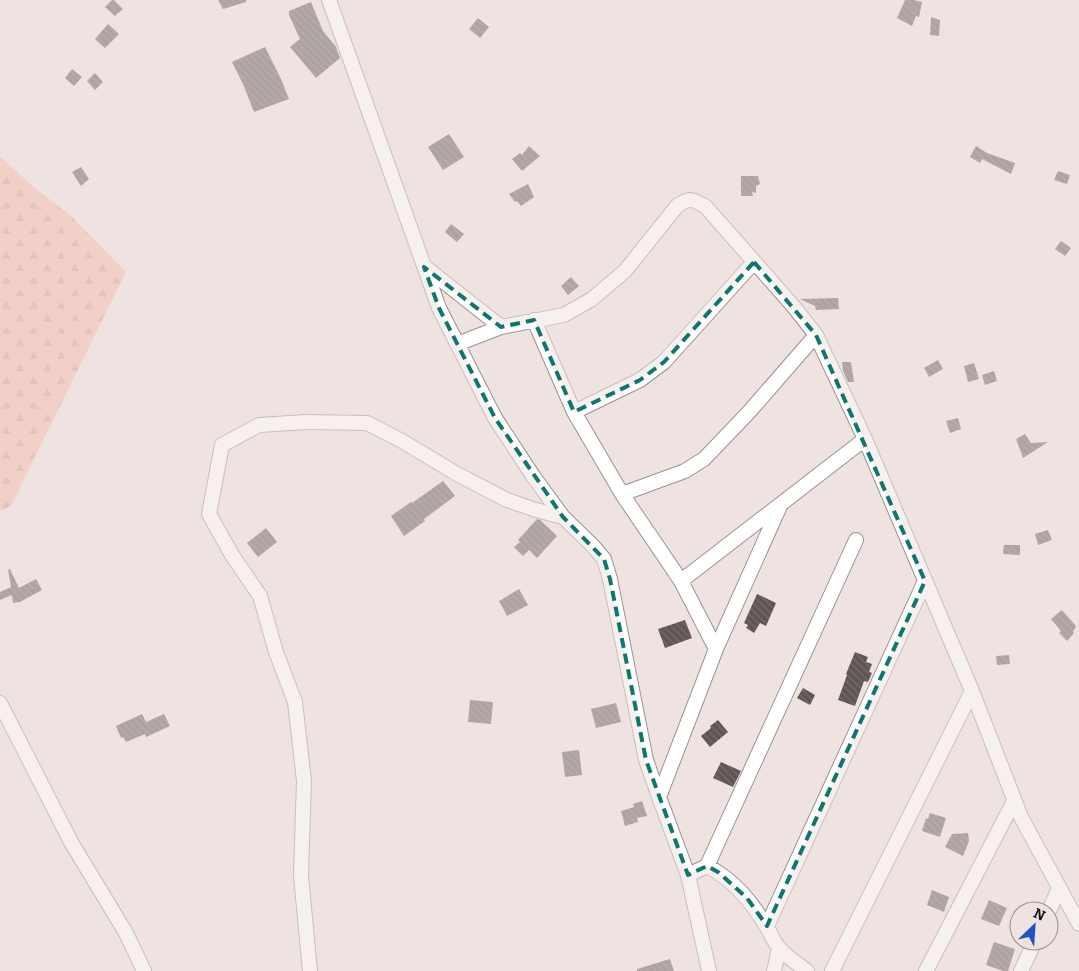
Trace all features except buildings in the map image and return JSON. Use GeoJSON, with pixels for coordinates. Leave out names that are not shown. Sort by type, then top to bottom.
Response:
{"type":"FeatureCollection","features":[{"type":"Feature","properties":{"kind":"street"},"geometry":{"type":"LineString","coordinates":[[329,0],[439,308],[494,418],[563,517],[604,559],[610,579],[646,760],[688,875],[709,971]]}},
{"type":"Feature","properties":{"kind":"street"},"geometry":{"type":"LineString","coordinates":[[457,344],[501,327],[564,315],[592,299],[625,271],[677,206],[686,200],[694,200],[706,207],[794,307],[816,335],[865,439],[925,580],[972,692],[1021,817],[1079,924]]}},
{"type":"Feature","properties":{"kind":"street"},"geometry":{"type":"LineString","coordinates":[[574,412],[640,380],[664,362],[754,262]]}},
{"type":"Feature","properties":{"kind":"street"},"geometry":{"type":"LineString","coordinates":[[424,266],[501,327]]}},
{"type":"Feature","properties":{"kind":"street"},"geometry":{"type":"LineString","coordinates":[[534,320],[574,412],[622,494],[681,582],[716,649]]}},
{"type":"Feature","properties":{"kind":"street"},"geometry":{"type":"LineString","coordinates":[[622,494],[685,471],[704,458],[749,412],[816,335]]}},
{"type":"Feature","properties":{"kind":"street"},"geometry":{"type":"LineString","coordinates":[[310,971],[301,876],[304,781],[295,702],[276,652],[260,596],[232,554],[209,514],[222,445],[259,425],[306,422],[367,423],[506,500],[563,517]]}},
{"type":"Feature","properties":{"kind":"street"},"geometry":{"type":"LineString","coordinates":[[681,582],[865,439]]}},
{"type":"Feature","properties":{"kind":"street"},"geometry":{"type":"LineString","coordinates":[[659,797],[716,649],[780,506]]}},
{"type":"Feature","properties":{"kind":"street"},"geometry":{"type":"LineString","coordinates":[[688,875],[707,866],[856,540]]}},
{"type":"Feature","properties":{"kind":"street"},"geometry":{"type":"LineString","coordinates":[[767,926],[925,580]]}},
{"type":"Feature","properties":{"kind":"street"},"geometry":{"type":"LineString","coordinates":[[832,971],[972,692]]}},
{"type":"Feature","properties":{"kind":"street"},"geometry":{"type":"LineString","coordinates":[[0,703],[71,842],[126,932],[144,971]]}},
{"type":"Feature","properties":{"kind":"street"},"geometry":{"type":"LineString","coordinates":[[926,971],[1014,801]]}},
{"type":"Feature","properties":{"kind":"street"},"geometry":{"type":"LineString","coordinates":[[707,866],[733,883],[747,898],[767,926],[779,949],[807,971]]}},
{"type":"Feature","properties":{"kind":"street"},"geometry":{"type":"LineString","coordinates":[[1054,901],[1060,888]]}},
{"type":"Feature","properties":{"kind":"street"},"geometry":{"type":"LineString","coordinates":[[774,971],[779,949]]}},
{"type":"Feature","properties":{"kind":"street"},"geometry":{"type":"LineString","coordinates":[[1021,971],[1030,951]]}},
{"type":"Feature","properties":{"kind":"highlighted area"},"geometry":{"type":"Polygon","coordinates":[[[754,262],[816,335],[925,581],[767,926],[747,898],[718,872],[707,866],[688,875],[646,760],[610,579],[604,559],[563,517],[495,418],[439,308],[424,267],[501,327],[534,320],[574,412],[640,380],[664,362],[754,262]]]}},
{"type":"Feature","properties":{"kind":"green space"},"geometry":{"type":"Polygon","coordinates":[[[0,156],[31,185],[70,215],[126,272],[11,506],[0,511],[0,156]]]}}]}
